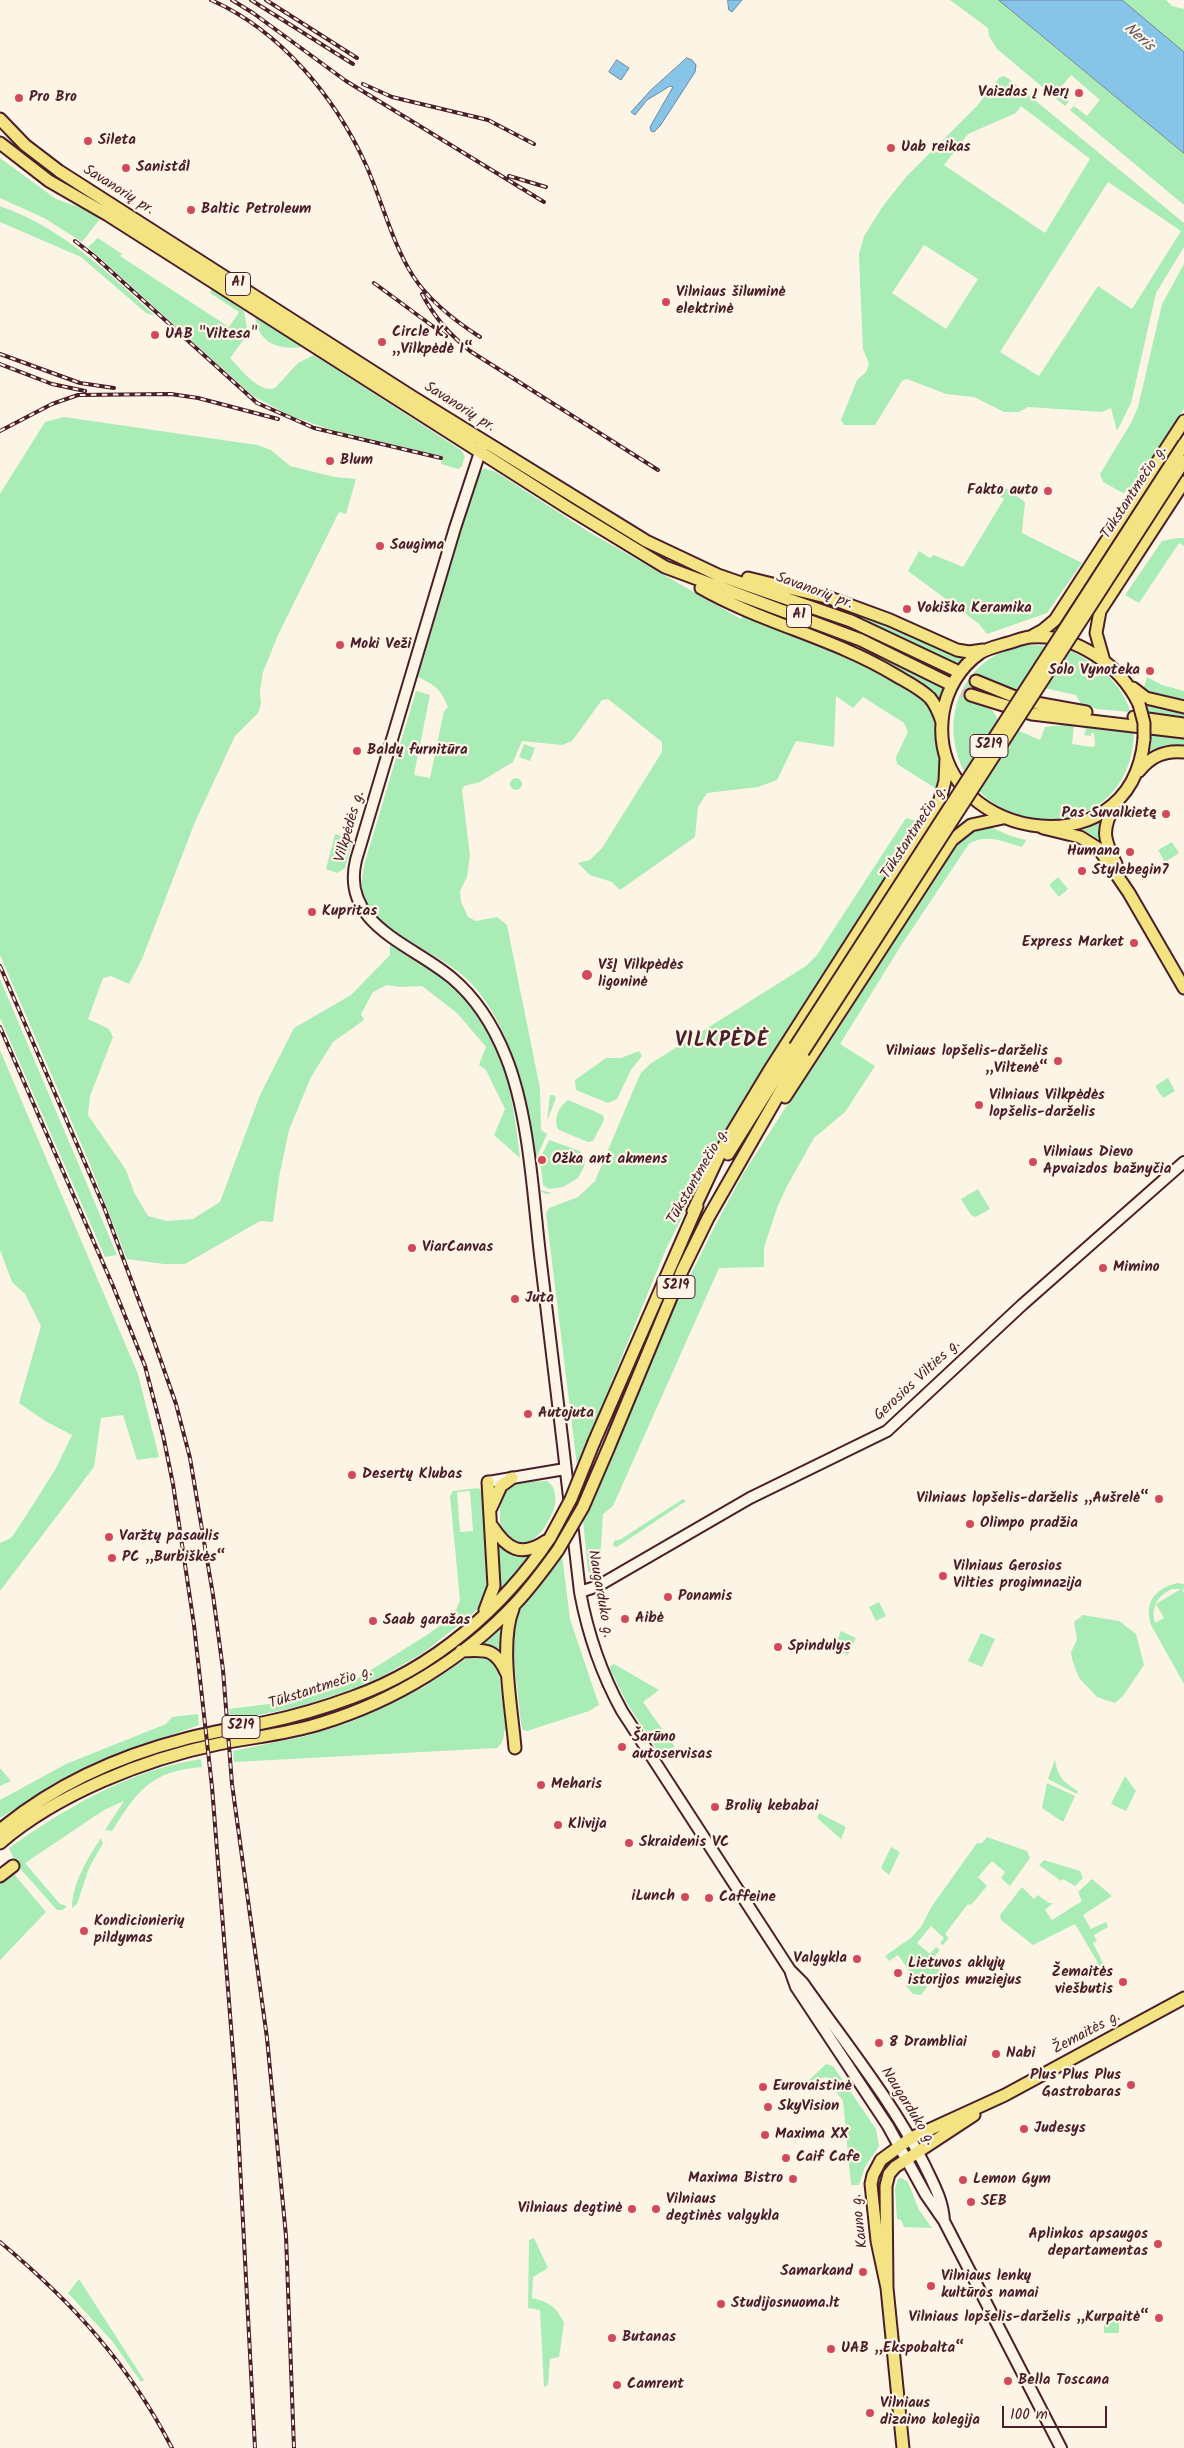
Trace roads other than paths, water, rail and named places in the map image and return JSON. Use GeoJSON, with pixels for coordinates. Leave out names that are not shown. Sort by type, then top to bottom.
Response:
{"type":"FeatureCollection","features":[{"type":"Feature","properties":{"kind":"main road","name":"Savanorių pr."},"geometry":{"type":"LineString","coordinates":[[0,119],[15,135],[59,171],[665,567],[840,631],[948,683]]}},
{"type":"Feature","properties":{"kind":"main road"},"geometry":{"type":"LineString","coordinates":[[0,142],[15,135]]}},
{"type":"Feature","properties":{"kind":"main road","name":"Savanorių pr."},"geometry":{"type":"LineString","coordinates":[[0,142],[49,181],[108,215],[482,446],[638,536],[702,567],[851,621],[955,670]]}},
{"type":"Feature","properties":{"kind":"main road"},"geometry":{"type":"LineString","coordinates":[[702,567],[814,593],[890,620],[957,650],[969,652],[985,650],[1029,637],[1043,630],[1055,620],[1184,421]]}},
{"type":"Feature","properties":{"kind":"main road","name":"Tūkstantmečio g."},"geometry":{"type":"LineString","coordinates":[[0,1843],[72,1797],[134,1768],[194,1750],[289,1732],[349,1714],[407,1688],[489,1630],[515,1605],[558,1550],[583,1507],[682,1272],[729,1179],[758,1131],[799,1050],[1184,444]]}},
{"type":"Feature","properties":{"kind":"main road","name":"Vilkpėdės g."},"geometry":{"type":"LineString","coordinates":[[482,446],[360,845],[354,868],[353,883],[356,900],[371,920],[452,977],[475,1002],[493,1027],[507,1059],[518,1098],[533,1200]]}},
{"type":"Feature","properties":{"kind":"main road","name":"Tūkstantmečio g."},"geometry":{"type":"LineString","coordinates":[[0,1830],[49,1795],[126,1758],[185,1739],[276,1720],[354,1697],[377,1687],[451,1644],[516,1584],[550,1538],[571,1499],[694,1211],[1184,461]]}},
{"type":"Feature","properties":{"kind":"main road"},"geometry":{"type":"LineString","coordinates":[[1104,661],[1096,633],[1100,611],[1184,482]]}},
{"type":"Feature","properties":{"kind":"main road"},"geometry":{"type":"LineString","coordinates":[[665,567],[722,599],[834,644],[879,665],[923,692],[933,702],[942,722],[946,752],[945,781],[938,807],[756,1093],[722,1150],[694,1211]]}},
{"type":"Feature","properties":{"kind":"main road"},"geometry":{"type":"LineString","coordinates":[[1029,637],[1048,638],[1075,644],[1104,661],[1146,698],[1184,708]]}},
{"type":"Feature","properties":{"kind":"main road"},"geometry":{"type":"LineString","coordinates":[[942,722],[948,695],[955,680],[973,659],[985,650]]}},
{"type":"Feature","properties":{"kind":"main road"},"geometry":{"type":"LineString","coordinates":[[976,681],[1008,695],[1042,705],[1165,725],[1184,732]]}},
{"type":"Feature","properties":{"kind":"main road"},"geometry":{"type":"LineString","coordinates":[[1128,684],[1139,704],[1144,723],[1141,761],[1135,776]]}},
{"type":"Feature","properties":{"kind":"main road"},"geometry":{"type":"LineString","coordinates":[[971,695],[1032,714],[1165,725],[1184,724]]}},
{"type":"Feature","properties":{"kind":"main road"},"geometry":{"type":"LineString","coordinates":[[946,752],[956,776],[972,796],[987,809],[1004,818],[1087,839],[1099,849],[1129,893],[1184,988]]}},
{"type":"Feature","properties":{"kind":"main road"},"geometry":{"type":"LineString","coordinates":[[1129,893],[1106,841],[1105,827],[1114,806],[1135,776],[1153,758],[1169,752],[1184,752]]}},
{"type":"Feature","properties":{"kind":"main road"},"geometry":{"type":"LineString","coordinates":[[1034,826],[1075,825],[1094,818],[1114,806]]}},
{"type":"Feature","properties":{"kind":"main road"},"geometry":{"type":"LineString","coordinates":[[758,1131],[804,1070],[952,840],[970,824],[1004,818]]}},
{"type":"Feature","properties":{"kind":"main road","name":"Gerosios Vilties g."},"geometry":{"type":"LineString","coordinates":[[580,1592],[598,1586],[750,1498],[887,1432],[1022,1305],[1184,1162]]}},
{"type":"Feature","properties":{"kind":"main road","name":"Naugarduko g."},"geometry":{"type":"LineString","coordinates":[[533,1200],[580,1592],[593,1647],[613,1694],[790,1970],[796,1987],[812,2014],[899,2145],[930,2202],[944,2221],[955,2246],[1061,2448]]}},
{"type":"Feature","properties":{"kind":"main road"},"geometry":{"type":"LineString","coordinates":[[479,1620],[489,1603],[494,1586],[488,1482],[565,1469]]}},
{"type":"Feature","properties":{"kind":"main road"},"geometry":{"type":"LineString","coordinates":[[490,1512],[501,1486],[512,1478]]}},
{"type":"Feature","properties":{"kind":"main road"},"geometry":{"type":"LineString","coordinates":[[491,1524],[502,1541],[520,1550],[538,1546],[550,1538]]}},
{"type":"Feature","properties":{"kind":"main road"},"geometry":{"type":"LineString","coordinates":[[515,1605],[508,1624],[507,1676],[516,1748]]}},
{"type":"Feature","properties":{"kind":"main road"},"geometry":{"type":"LineString","coordinates":[[461,1651],[490,1652],[501,1662],[507,1676]]}},
{"type":"Feature","properties":{"kind":"main road"},"geometry":{"type":"LineString","coordinates":[[0,1876],[13,1866]]}},
{"type":"Feature","properties":{"kind":"main road","name":"Naugarduko g."},"geometry":{"type":"LineString","coordinates":[[790,1970],[804,1983],[859,2059],[911,2138],[943,2206],[944,2221]]}},
{"type":"Feature","properties":{"kind":"main road","name":"Žemaitės g."},"geometry":{"type":"LineString","coordinates":[[911,2138],[1005,2095],[1184,1998]]}},
{"type":"Feature","properties":{"kind":"main road","name":"Žemaitės g."},"geometry":{"type":"LineString","coordinates":[[918,2152],[1005,2095]]}},
{"type":"Feature","properties":{"kind":"main road","name":"Kauno g."},"geometry":{"type":"LineString","coordinates":[[887,2288],[877,2241],[871,2184],[876,2166],[899,2145],[911,2138]]}},
{"type":"Feature","properties":{"kind":"main road","name":"Kauno g."},"geometry":{"type":"LineString","coordinates":[[904,2448],[887,2288],[886,2186],[890,2174],[918,2152]]}},
{"type":"Feature","properties":{"kind":"water"},"geometry":{"type":"Polygon","coordinates":[[[728,0],[742,0],[732,12],[729,10],[728,0]]]}},
{"type":"Feature","properties":{"kind":"water","name":"Neris"},"geometry":{"type":"Polygon","coordinates":[[[999,0],[1122,0],[1184,52],[1184,153],[999,0]]]}},
{"type":"Feature","properties":{"kind":"water"},"geometry":{"type":"Polygon","coordinates":[[[687,58],[696,65],[695,72],[660,126],[654,132],[651,131],[650,127],[673,87],[670,86],[647,100],[635,115],[631,112],[651,90],[687,58]]]}},
{"type":"Feature","properties":{"kind":"water"},"geometry":{"type":"Polygon","coordinates":[[[617,60],[629,68],[621,80],[609,72],[617,60]]]}},
{"type":"Feature","properties":{"kind":"tunnel"},"geometry":{"type":"LineString","coordinates":[[948,683],[971,695]]}},
{"type":"Feature","properties":{"kind":"railway"},"geometry":{"type":"LineString","coordinates":[[211,0],[236,13],[260,29],[283,48],[322,91],[339,115],[366,165],[393,236],[413,276],[427,294],[444,310],[480,337]]}},
{"type":"Feature","properties":{"kind":"railway"},"geometry":{"type":"LineString","coordinates":[[232,0],[253,13],[346,81],[544,202]]}},
{"type":"Feature","properties":{"kind":"railway"},"geometry":{"type":"LineString","coordinates":[[251,0],[353,64]]}},
{"type":"Feature","properties":{"kind":"railway"},"geometry":{"type":"LineString","coordinates":[[266,0],[357,58]]}},
{"type":"Feature","properties":{"kind":"railway"},"geometry":{"type":"LineString","coordinates":[[363,84],[392,97],[488,120],[534,144]]}},
{"type":"Feature","properties":{"kind":"railway"},"geometry":{"type":"LineString","coordinates":[[509,176],[546,187]]}},
{"type":"Feature","properties":{"kind":"railway"},"geometry":{"type":"LineString","coordinates":[[75,241],[93,255],[257,403],[314,428],[441,458]]}},
{"type":"Feature","properties":{"kind":"railway"},"geometry":{"type":"LineString","coordinates":[[374,283],[446,336]]}},
{"type":"Feature","properties":{"kind":"railway"},"geometry":{"type":"LineString","coordinates":[[422,294],[443,325],[470,351],[658,470]]}},
{"type":"Feature","properties":{"kind":"railway"},"geometry":{"type":"LineString","coordinates":[[0,354],[80,383],[114,388]]}},
{"type":"Feature","properties":{"kind":"railway"},"geometry":{"type":"LineString","coordinates":[[0,364],[52,384],[85,391]]}},
{"type":"Feature","properties":{"kind":"railway"},"geometry":{"type":"LineString","coordinates":[[0,431],[52,404],[78,395],[171,394],[198,398],[278,419]]}},
{"type":"Feature","properties":{"kind":"railway"},"geometry":{"type":"LineString","coordinates":[[0,966],[104,1207],[176,1404],[190,1458],[213,1595],[223,1670],[232,1784],[267,2038],[286,2236],[294,2448]]}},
{"type":"Feature","properties":{"kind":"railway"},"geometry":{"type":"LineString","coordinates":[[0,1027],[113,1286],[145,1366],[163,1435],[173,1484],[194,1625],[212,1787],[236,2090],[255,2448]]}},
{"type":"Feature","properties":{"kind":"railway"},"geometry":{"type":"LineString","coordinates":[[0,2242],[51,2288],[97,2336],[137,2389],[172,2448]]}},
{"type":"Feature","properties":{"kind":"place","name":"Vaizdas į Nerį"},"geometry":{"type":"Point","coordinates":[1079,93]}},
{"type":"Feature","properties":{"kind":"place","name":"Pro Bro"},"geometry":{"type":"Point","coordinates":[19,98]}},
{"type":"Feature","properties":{"kind":"place","name":"Sileta"},"geometry":{"type":"Point","coordinates":[88,141]}},
{"type":"Feature","properties":{"kind":"place","name":"Uab reikas"},"geometry":{"type":"Point","coordinates":[891,148]}},
{"type":"Feature","properties":{"kind":"place","name":"Sanistål"},"geometry":{"type":"Point","coordinates":[126,168]}},
{"type":"Feature","properties":{"kind":"place","name":"Baltic Petroleum"},"geometry":{"type":"Point","coordinates":[191,210]}},
{"type":"Feature","properties":{"kind":"place","name":"Vilniaus šiluminė elektrinė"},"geometry":{"type":"Point","coordinates":[666,302]}},
{"type":"Feature","properties":{"kind":"place","name":"UAB \"Viltesa\""},"geometry":{"type":"Point","coordinates":[155,335]}},
{"type":"Feature","properties":{"kind":"place","name":"Circle K „Vilkpėdė I“"},"geometry":{"type":"Point","coordinates":[382,342]}},
{"type":"Feature","properties":{"kind":"place","name":"Blum"},"geometry":{"type":"Point","coordinates":[330,461]}},
{"type":"Feature","properties":{"kind":"place","name":"Fakto auto"},"geometry":{"type":"Point","coordinates":[1048,491]}},
{"type":"Feature","properties":{"kind":"place","name":"Saugima"},"geometry":{"type":"Point","coordinates":[380,546]}},
{"type":"Feature","properties":{"kind":"place","name":"Vokiška Keramika"},"geometry":{"type":"Point","coordinates":[907,609]}},
{"type":"Feature","properties":{"kind":"place","name":"Moki Veži"},"geometry":{"type":"Point","coordinates":[340,645]}},
{"type":"Feature","properties":{"kind":"place","name":"Solo Vynoteka"},"geometry":{"type":"Point","coordinates":[1150,671]}},
{"type":"Feature","properties":{"kind":"place","name":"Baldų furnitūra"},"geometry":{"type":"Point","coordinates":[357,751]}},
{"type":"Feature","properties":{"kind":"place","name":"Pas Suvalkietę"},"geometry":{"type":"Point","coordinates":[1166,814]}},
{"type":"Feature","properties":{"kind":"place","name":"Humana"},"geometry":{"type":"Point","coordinates":[1130,852]}},
{"type":"Feature","properties":{"kind":"place","name":"Stylebegin7"},"geometry":{"type":"Point","coordinates":[1082,871]}},
{"type":"Feature","properties":{"kind":"place","name":"Kupritas"},"geometry":{"type":"Point","coordinates":[312,912]}},
{"type":"Feature","properties":{"kind":"place","name":"Express Market"},"geometry":{"type":"Point","coordinates":[1134,943]}},
{"type":"Feature","properties":{"kind":"place","name":"VšĮ Vilkpėdės ligoninė"},"geometry":{"type":"Point","coordinates":[587,975]}},
{"type":"Feature","properties":{"kind":"place","name":"Vilniaus lopšelis-darželis „Viltenė“"},"geometry":{"type":"Point","coordinates":[1058,1061]}},
{"type":"Feature","properties":{"kind":"place","name":"Vilniaus Vilkpėdės lopšelis-darželis"},"geometry":{"type":"Point","coordinates":[979,1105]}},
{"type":"Feature","properties":{"kind":"place","name":"Ožka ant akmens"},"geometry":{"type":"Point","coordinates":[542,1160]}},
{"type":"Feature","properties":{"kind":"place","name":"Vilniaus Dievo Apvaizdos bažnyčia"},"geometry":{"type":"Point","coordinates":[1033,1162]}},
{"type":"Feature","properties":{"kind":"place","name":"ViarCanvas"},"geometry":{"type":"Point","coordinates":[412,1248]}},
{"type":"Feature","properties":{"kind":"place","name":"Mimino"},"geometry":{"type":"Point","coordinates":[1103,1268]}},
{"type":"Feature","properties":{"kind":"place","name":"Juta"},"geometry":{"type":"Point","coordinates":[515,1299]}},
{"type":"Feature","properties":{"kind":"place","name":"Autojuta"},"geometry":{"type":"Point","coordinates":[528,1414]}},
{"type":"Feature","properties":{"kind":"place","name":"Desertų Klubas"},"geometry":{"type":"Point","coordinates":[352,1475]}},
{"type":"Feature","properties":{"kind":"place","name":"Vilniaus lopšelis-darželis „Aušrelė“"},"geometry":{"type":"Point","coordinates":[1159,1499]}},
{"type":"Feature","properties":{"kind":"place","name":"Olimpo pradžia"},"geometry":{"type":"Point","coordinates":[970,1524]}},
{"type":"Feature","properties":{"kind":"place","name":"Varžtų pasaulis"},"geometry":{"type":"Point","coordinates":[109,1537]}},
{"type":"Feature","properties":{"kind":"place","name":"PC „Burbiškės“"},"geometry":{"type":"Point","coordinates":[112,1558]}},
{"type":"Feature","properties":{"kind":"place","name":"Vilniaus Gerosios Vilties progimnazija"},"geometry":{"type":"Point","coordinates":[943,1576]}},
{"type":"Feature","properties":{"kind":"place","name":"Ponamis"},"geometry":{"type":"Point","coordinates":[668,1597]}},
{"type":"Feature","properties":{"kind":"place","name":"Aibė"},"geometry":{"type":"Point","coordinates":[625,1619]}},
{"type":"Feature","properties":{"kind":"place","name":"Saab garažas"},"geometry":{"type":"Point","coordinates":[373,1621]}},
{"type":"Feature","properties":{"kind":"place","name":"Spindulys"},"geometry":{"type":"Point","coordinates":[778,1647]}},
{"type":"Feature","properties":{"kind":"place","name":"Šarūno autoservisas"},"geometry":{"type":"Point","coordinates":[622,1747]}},
{"type":"Feature","properties":{"kind":"place","name":"Meharis"},"geometry":{"type":"Point","coordinates":[541,1785]}},
{"type":"Feature","properties":{"kind":"place","name":"Brolių kebabai"},"geometry":{"type":"Point","coordinates":[715,1807]}},
{"type":"Feature","properties":{"kind":"place","name":"Klivija"},"geometry":{"type":"Point","coordinates":[558,1825]}},
{"type":"Feature","properties":{"kind":"place","name":"Skraidenis VC"},"geometry":{"type":"Point","coordinates":[629,1843]}},
{"type":"Feature","properties":{"kind":"place","name":"iLunch"},"geometry":{"type":"Point","coordinates":[685,1897]}},
{"type":"Feature","properties":{"kind":"place","name":"Caffeine"},"geometry":{"type":"Point","coordinates":[709,1898]}},
{"type":"Feature","properties":{"kind":"place","name":"Kondicionierių pildymas"},"geometry":{"type":"Point","coordinates":[84,1931]}},
{"type":"Feature","properties":{"kind":"place","name":"Valgykla"},"geometry":{"type":"Point","coordinates":[857,1959]}},
{"type":"Feature","properties":{"kind":"place","name":"Lietuvos aklųjų istorijos muziejus"},"geometry":{"type":"Point","coordinates":[898,1973]}},
{"type":"Feature","properties":{"kind":"place","name":"Žemaitės viešbutis"},"geometry":{"type":"Point","coordinates":[1123,1982]}},
{"type":"Feature","properties":{"kind":"place","name":"8 Drambliai"},"geometry":{"type":"Point","coordinates":[879,2043]}},
{"type":"Feature","properties":{"kind":"place","name":"Nabi"},"geometry":{"type":"Point","coordinates":[996,2054]}},
{"type":"Feature","properties":{"kind":"place","name":"Plus Plus Plus Gastrobaras"},"geometry":{"type":"Point","coordinates":[1131,2085]}},
{"type":"Feature","properties":{"kind":"place","name":"Eurovaistinė"},"geometry":{"type":"Point","coordinates":[763,2087]}},
{"type":"Feature","properties":{"kind":"place","name":"SkyVision"},"geometry":{"type":"Point","coordinates":[768,2107]}},
{"type":"Feature","properties":{"kind":"place","name":"Judesys"},"geometry":{"type":"Point","coordinates":[1024,2129]}},
{"type":"Feature","properties":{"kind":"place","name":"Maxima XX"},"geometry":{"type":"Point","coordinates":[765,2135]}},
{"type":"Feature","properties":{"kind":"place","name":"Caif Cafe"},"geometry":{"type":"Point","coordinates":[786,2158]}},
{"type":"Feature","properties":{"kind":"place","name":"Maxima Bistro"},"geometry":{"type":"Point","coordinates":[793,2179]}},
{"type":"Feature","properties":{"kind":"place","name":"Lemon Gym"},"geometry":{"type":"Point","coordinates":[963,2180]}},
{"type":"Feature","properties":{"kind":"place","name":"SEB"},"geometry":{"type":"Point","coordinates":[971,2202]}},
{"type":"Feature","properties":{"kind":"place","name":"Vilniaus degtinė"},"geometry":{"type":"Point","coordinates":[632,2209]}},
{"type":"Feature","properties":{"kind":"place","name":"Vilniaus degtinės valgykla"},"geometry":{"type":"Point","coordinates":[656,2209]}},
{"type":"Feature","properties":{"kind":"place","name":"Aplinkos apsaugos departamentas"},"geometry":{"type":"Point","coordinates":[1158,2244]}},
{"type":"Feature","properties":{"kind":"place","name":"Samarkand"},"geometry":{"type":"Point","coordinates":[863,2272]}},
{"type":"Feature","properties":{"kind":"place","name":"Vilniaus lenkų kultūros namai"},"geometry":{"type":"Point","coordinates":[931,2286]}},
{"type":"Feature","properties":{"kind":"place","name":"Studijosnuoma.lt"},"geometry":{"type":"Point","coordinates":[721,2304]}},
{"type":"Feature","properties":{"kind":"place","name":"Vilniaus lopšelis-darželis „Kurpaitė“"},"geometry":{"type":"Point","coordinates":[1159,2318]}},
{"type":"Feature","properties":{"kind":"place","name":"Butanas"},"geometry":{"type":"Point","coordinates":[612,2338]}},
{"type":"Feature","properties":{"kind":"place","name":"UAB „Ekspobalta“"},"geometry":{"type":"Point","coordinates":[831,2349]}},
{"type":"Feature","properties":{"kind":"place","name":"Bella Toscana"},"geometry":{"type":"Point","coordinates":[1008,2381]}},
{"type":"Feature","properties":{"kind":"place","name":"Camrent"},"geometry":{"type":"Point","coordinates":[617,2385]}},
{"type":"Feature","properties":{"kind":"place","name":"Vilniaus dizaino kolegija"},"geometry":{"type":"Point","coordinates":[870,2413]}},
{"type":"Feature","properties":{"kind":"district","name":"VILKPĖDĖ"},"geometry":{"type":"Point","coordinates":[722,1043]}}]}
